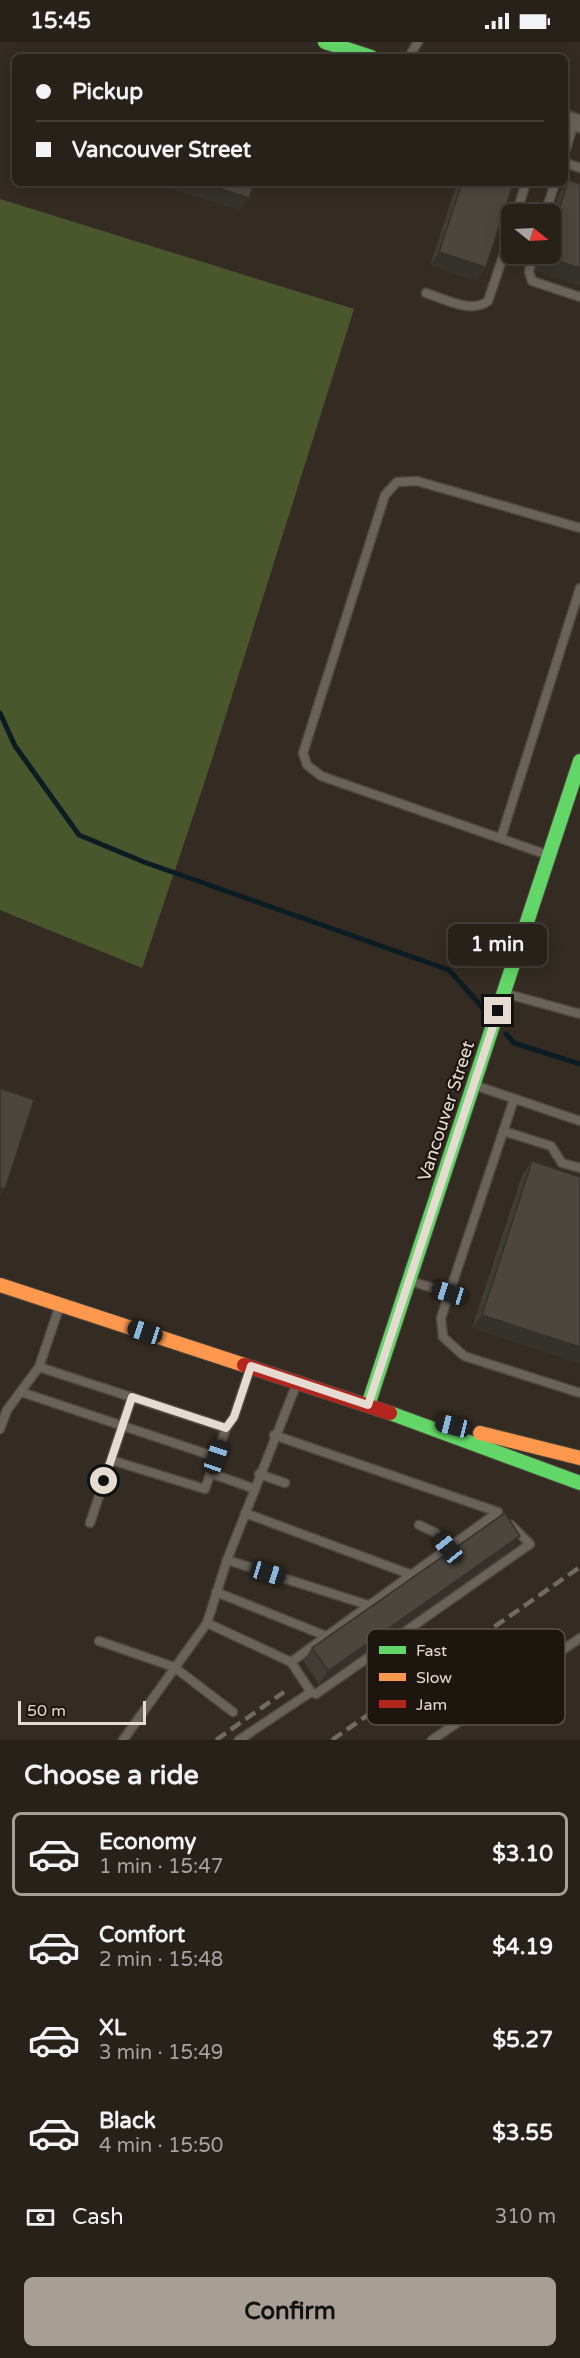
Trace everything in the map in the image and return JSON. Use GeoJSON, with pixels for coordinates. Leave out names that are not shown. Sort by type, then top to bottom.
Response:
{"type":"FeatureCollection","features":[{"type":"Feature","properties":{"kind":"street"},"geometry":{"type":"LineString","coordinates":[[325,42],[362,54]]}},
{"type":"Feature","properties":{"kind":"street","name":"Vancouver Street"},"geometry":{"type":"LineString","coordinates":[[368,1405],[580,761]]}},
{"type":"Feature","properties":{"kind":"street"},"geometry":{"type":"LineString","coordinates":[[0,1285],[368,1405],[580,1483]]}},
{"type":"Feature","properties":{"kind":"street"},"geometry":{"type":"LineString","coordinates":[[368,1405],[580,1458]]}},
{"type":"Feature","properties":{"kind":"lane"},"geometry":{"type":"LineString","coordinates":[[568,141],[573,121]]}},
{"type":"Feature","properties":{"kind":"lane"},"geometry":{"type":"LineString","coordinates":[[519,204],[525,186]]}},
{"type":"Feature","properties":{"kind":"lane"},"geometry":{"type":"LineString","coordinates":[[548,204],[554,186]]}},
{"type":"Feature","properties":{"kind":"lane"},"geometry":{"type":"LineString","coordinates":[[426,293],[470,307],[481,307],[488,301],[501,263]]}},
{"type":"Feature","properties":{"kind":"lane"},"geometry":{"type":"LineString","coordinates":[[531,264],[529,272],[532,281],[580,297]]}},
{"type":"Feature","properties":{"kind":"lane"},"geometry":{"type":"LineString","coordinates":[[549,855],[321,776],[307,765],[303,753],[385,495],[397,482],[417,481],[580,528]]}},
{"type":"Feature","properties":{"kind":"lane"},"geometry":{"type":"LineString","coordinates":[[501,838],[580,588]]}},
{"type":"Feature","properties":{"kind":"lane"},"geometry":{"type":"LineString","coordinates":[[504,993],[580,1014]]}},
{"type":"Feature","properties":{"kind":"lane"},"geometry":{"type":"LineString","coordinates":[[473,1085],[580,1121]]}},
{"type":"Feature","properties":{"kind":"lane"},"geometry":{"type":"LineString","coordinates":[[514,1099],[441,1318],[443,1337],[464,1356],[580,1393]]}},
{"type":"Feature","properties":{"kind":"lane"},"geometry":{"type":"LineString","coordinates":[[503,1131],[551,1146],[562,1163],[580,1168]]}},
{"type":"Feature","properties":{"kind":"lane"},"geometry":{"type":"LineString","coordinates":[[409,1281],[449,1293]]}},
{"type":"Feature","properties":{"kind":"lane"},"geometry":{"type":"LineString","coordinates":[[0,1429],[7,1410],[39,1367],[60,1305]]}},
{"type":"Feature","properties":{"kind":"lane"},"geometry":{"type":"LineString","coordinates":[[111,1460],[205,1489],[226,1428],[234,1417],[251,1366]]}},
{"type":"Feature","properties":{"kind":"lane"},"geometry":{"type":"LineString","coordinates":[[39,1367],[226,1428]]}},
{"type":"Feature","properties":{"kind":"lane"},"geometry":{"type":"LineString","coordinates":[[123,1740],[207,1623],[244,1513],[297,1382]]}},
{"type":"Feature","properties":{"kind":"lane"},"geometry":{"type":"LineString","coordinates":[[21,1392],[216,1457]]}},
{"type":"Feature","properties":{"kind":"lane"},"geometry":{"type":"LineString","coordinates":[[90,1523],[132,1397]]}},
{"type":"Feature","properties":{"kind":"lane"},"geometry":{"type":"LineString","coordinates":[[274,1436],[498,1512],[530,1544],[409,1629]]}},
{"type":"Feature","properties":{"kind":"lane"},"geometry":{"type":"LineString","coordinates":[[210,1473],[255,1489]]}},
{"type":"Feature","properties":{"kind":"lane"},"geometry":{"type":"LineString","coordinates":[[259,1474],[285,1483]]}},
{"type":"Feature","properties":{"kind":"lane"},"geometry":{"type":"LineString","coordinates":[[291,1662],[498,1512]]}},
{"type":"Feature","properties":{"kind":"lane"},"geometry":{"type":"LineString","coordinates":[[244,1513],[412,1575]]}},
{"type":"Feature","properties":{"kind":"lane"},"geometry":{"type":"LineString","coordinates":[[419,1525],[435,1533],[448,1548]]}},
{"type":"Feature","properties":{"kind":"lane"},"geometry":{"type":"LineString","coordinates":[[227,1560],[371,1606]]}},
{"type":"Feature","properties":{"kind":"lane"},"geometry":{"type":"LineString","coordinates":[[216,1592],[326,1636]]}},
{"type":"Feature","properties":{"kind":"lane"},"geometry":{"type":"LineString","coordinates":[[207,1623],[291,1662],[310,1692],[316,1694],[367,1658]]}},
{"type":"Feature","properties":{"kind":"lane"},"geometry":{"type":"LineString","coordinates":[[565,1649],[580,1638]]}},
{"type":"Feature","properties":{"kind":"lane"},"geometry":{"type":"LineString","coordinates":[[99,1641],[174,1667],[233,1712]]}},
{"type":"Feature","properties":{"kind":"lane"},"geometry":{"type":"LineString","coordinates":[[239,1740],[310,1692]]}},
{"type":"Feature","properties":{"kind":"lane"},"geometry":{"type":"LineString","coordinates":[[436,1739],[456,1725]]}},
{"type":"Feature","properties":{"kind":"green space"},"geometry":{"type":"Polygon","coordinates":[[[0,199],[354,309],[207,775],[142,968],[0,910],[0,199]]]}},
{"type":"Feature","properties":{"kind":"building"},"geometry":{"type":"Polygon","coordinates":[[[568,180],[580,184],[580,268],[561,262],[561,204],[568,180]]]}},
{"type":"Feature","properties":{"kind":"building"},"geometry":{"type":"Polygon","coordinates":[[[212,186],[253,186],[249,198],[212,186]]]}},
{"type":"Feature","properties":{"kind":"building"},"geometry":{"type":"Polygon","coordinates":[[[461,186],[513,186],[507,204],[501,204],[501,221],[486,267],[439,252],[461,186]]]}},
{"type":"Feature","properties":{"kind":"building"},"geometry":{"type":"Polygon","coordinates":[[[0,1088],[34,1100],[5,1189],[0,1187],[0,1088]]]}},
{"type":"Feature","properties":{"kind":"building"},"geometry":{"type":"Polygon","coordinates":[[[532,1161],[580,1177],[580,1347],[482,1315],[532,1161]]]}},
{"type":"Feature","properties":{"kind":"building"},"geometry":{"type":"Polygon","coordinates":[[[505,1513],[520,1536],[388,1629],[367,1629],[367,1644],[328,1671],[312,1648],[505,1513]]]}},
{"type":"Feature","properties":{"kind":"waterway"},"geometry":{"type":"LineString","coordinates":[[0,713],[15,746],[79,835],[144,862],[449,970],[483,1008]]}},
{"type":"Feature","properties":{"kind":"waterway"},"geometry":{"type":"LineString","coordinates":[[506,1034],[514,1043],[580,1064]]}},
{"type":"Feature","properties":{"kind":"railway"},"geometry":{"type":"LineString","coordinates":[[491,1629],[580,1567]]}},
{"type":"Feature","properties":{"kind":"railway"},"geometry":{"type":"LineString","coordinates":[[216,1740],[284,1692]]}},
{"type":"Feature","properties":{"kind":"railway"},"geometry":{"type":"LineString","coordinates":[[332,1740],[367,1716]]}},
{"type":"Feature","properties":{"kind":"traffic: fast"},"geometry":{"type":"LineString","coordinates":[[325,42],[362,54]]}},
{"type":"Feature","properties":{"kind":"traffic: fast"},"geometry":{"type":"LineString","coordinates":[[368,1405],[580,761]]}},
{"type":"Feature","properties":{"kind":"traffic: fast"},"geometry":{"type":"LineString","coordinates":[[390,1413],[580,1483]]}},
{"type":"Feature","properties":{"kind":"traffic: slow"},"geometry":{"type":"LineString","coordinates":[[0,1285],[244,1365]]}},
{"type":"Feature","properties":{"kind":"traffic: slow"},"geometry":{"type":"LineString","coordinates":[[480,1433],[580,1458]]}},
{"type":"Feature","properties":{"kind":"traffic: jam"},"geometry":{"type":"LineString","coordinates":[[244,1365],[390,1413]]}},
{"type":"Feature","properties":{"kind":"route"},"geometry":{"type":"LineString","coordinates":[[104,1481],[132,1397],[226,1428],[234,1417],[251,1366],[368,1405],[498,1011]]}}]}
